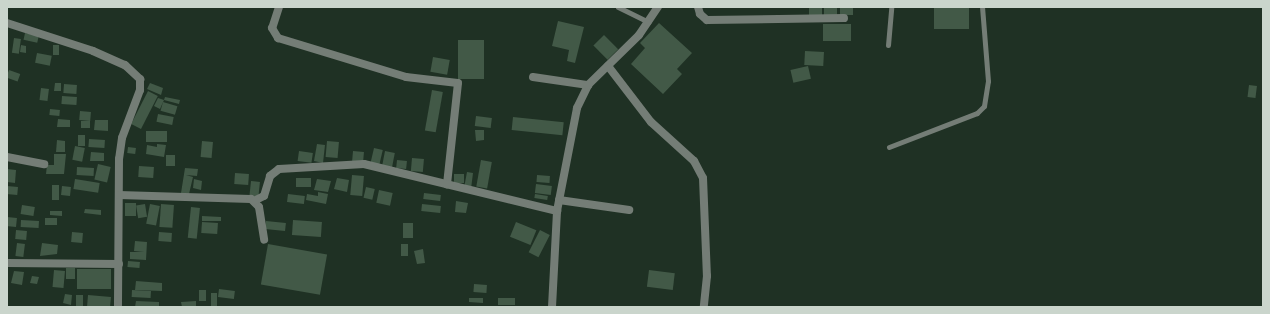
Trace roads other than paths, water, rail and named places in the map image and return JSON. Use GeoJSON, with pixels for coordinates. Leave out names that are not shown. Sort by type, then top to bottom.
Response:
{"type":"FeatureCollection","features":[{"type":"Feature","properties":{"kind":"street"},"geometry":{"type":"LineString","coordinates":[[279,7],[272,28],[278,38],[406,77],[458,83],[447,184]]}},
{"type":"Feature","properties":{"kind":"street"},"geometry":{"type":"LineString","coordinates":[[552,307],[557,211],[575,116],[588,85],[649,22],[658,7]]}},
{"type":"Feature","properties":{"kind":"street"},"geometry":{"type":"LineString","coordinates":[[698,7],[700,14],[707,20],[844,18]]}},
{"type":"Feature","properties":{"kind":"street"},"geometry":{"type":"LineString","coordinates":[[7,23],[93,51],[125,65],[140,79],[140,90],[120,146],[118,307]]}},
{"type":"Feature","properties":{"kind":"street"},"geometry":{"type":"LineString","coordinates":[[608,66],[651,122],[694,161],[703,178],[707,276],[704,307]]}},
{"type":"Feature","properties":{"kind":"street"},"geometry":{"type":"LineString","coordinates":[[533,77],[588,85]]}},
{"type":"Feature","properties":{"kind":"street"},"geometry":{"type":"LineString","coordinates":[[7,157],[44,164]]}},
{"type":"Feature","properties":{"kind":"street"},"geometry":{"type":"LineString","coordinates":[[119,195],[254,201],[264,196],[270,176],[284,168],[364,164],[557,211]]}},
{"type":"Feature","properties":{"kind":"street"},"geometry":{"type":"LineString","coordinates":[[559,200],[630,210]]}},
{"type":"Feature","properties":{"kind":"street"},"geometry":{"type":"LineString","coordinates":[[254,201],[264,240]]}},
{"type":"Feature","properties":{"kind":"street"},"geometry":{"type":"LineString","coordinates":[[7,263],[119,264]]}},
{"type":"Feature","properties":{"kind":"lane"},"geometry":{"type":"LineString","coordinates":[[618,7],[649,22]]}},
{"type":"Feature","properties":{"kind":"lane"},"geometry":{"type":"LineString","coordinates":[[888,45],[891,7]]}},
{"type":"Feature","properties":{"kind":"lane"},"geometry":{"type":"LineString","coordinates":[[889,147],[977,113],[984,106],[988,81],[982,7]]}}]}
